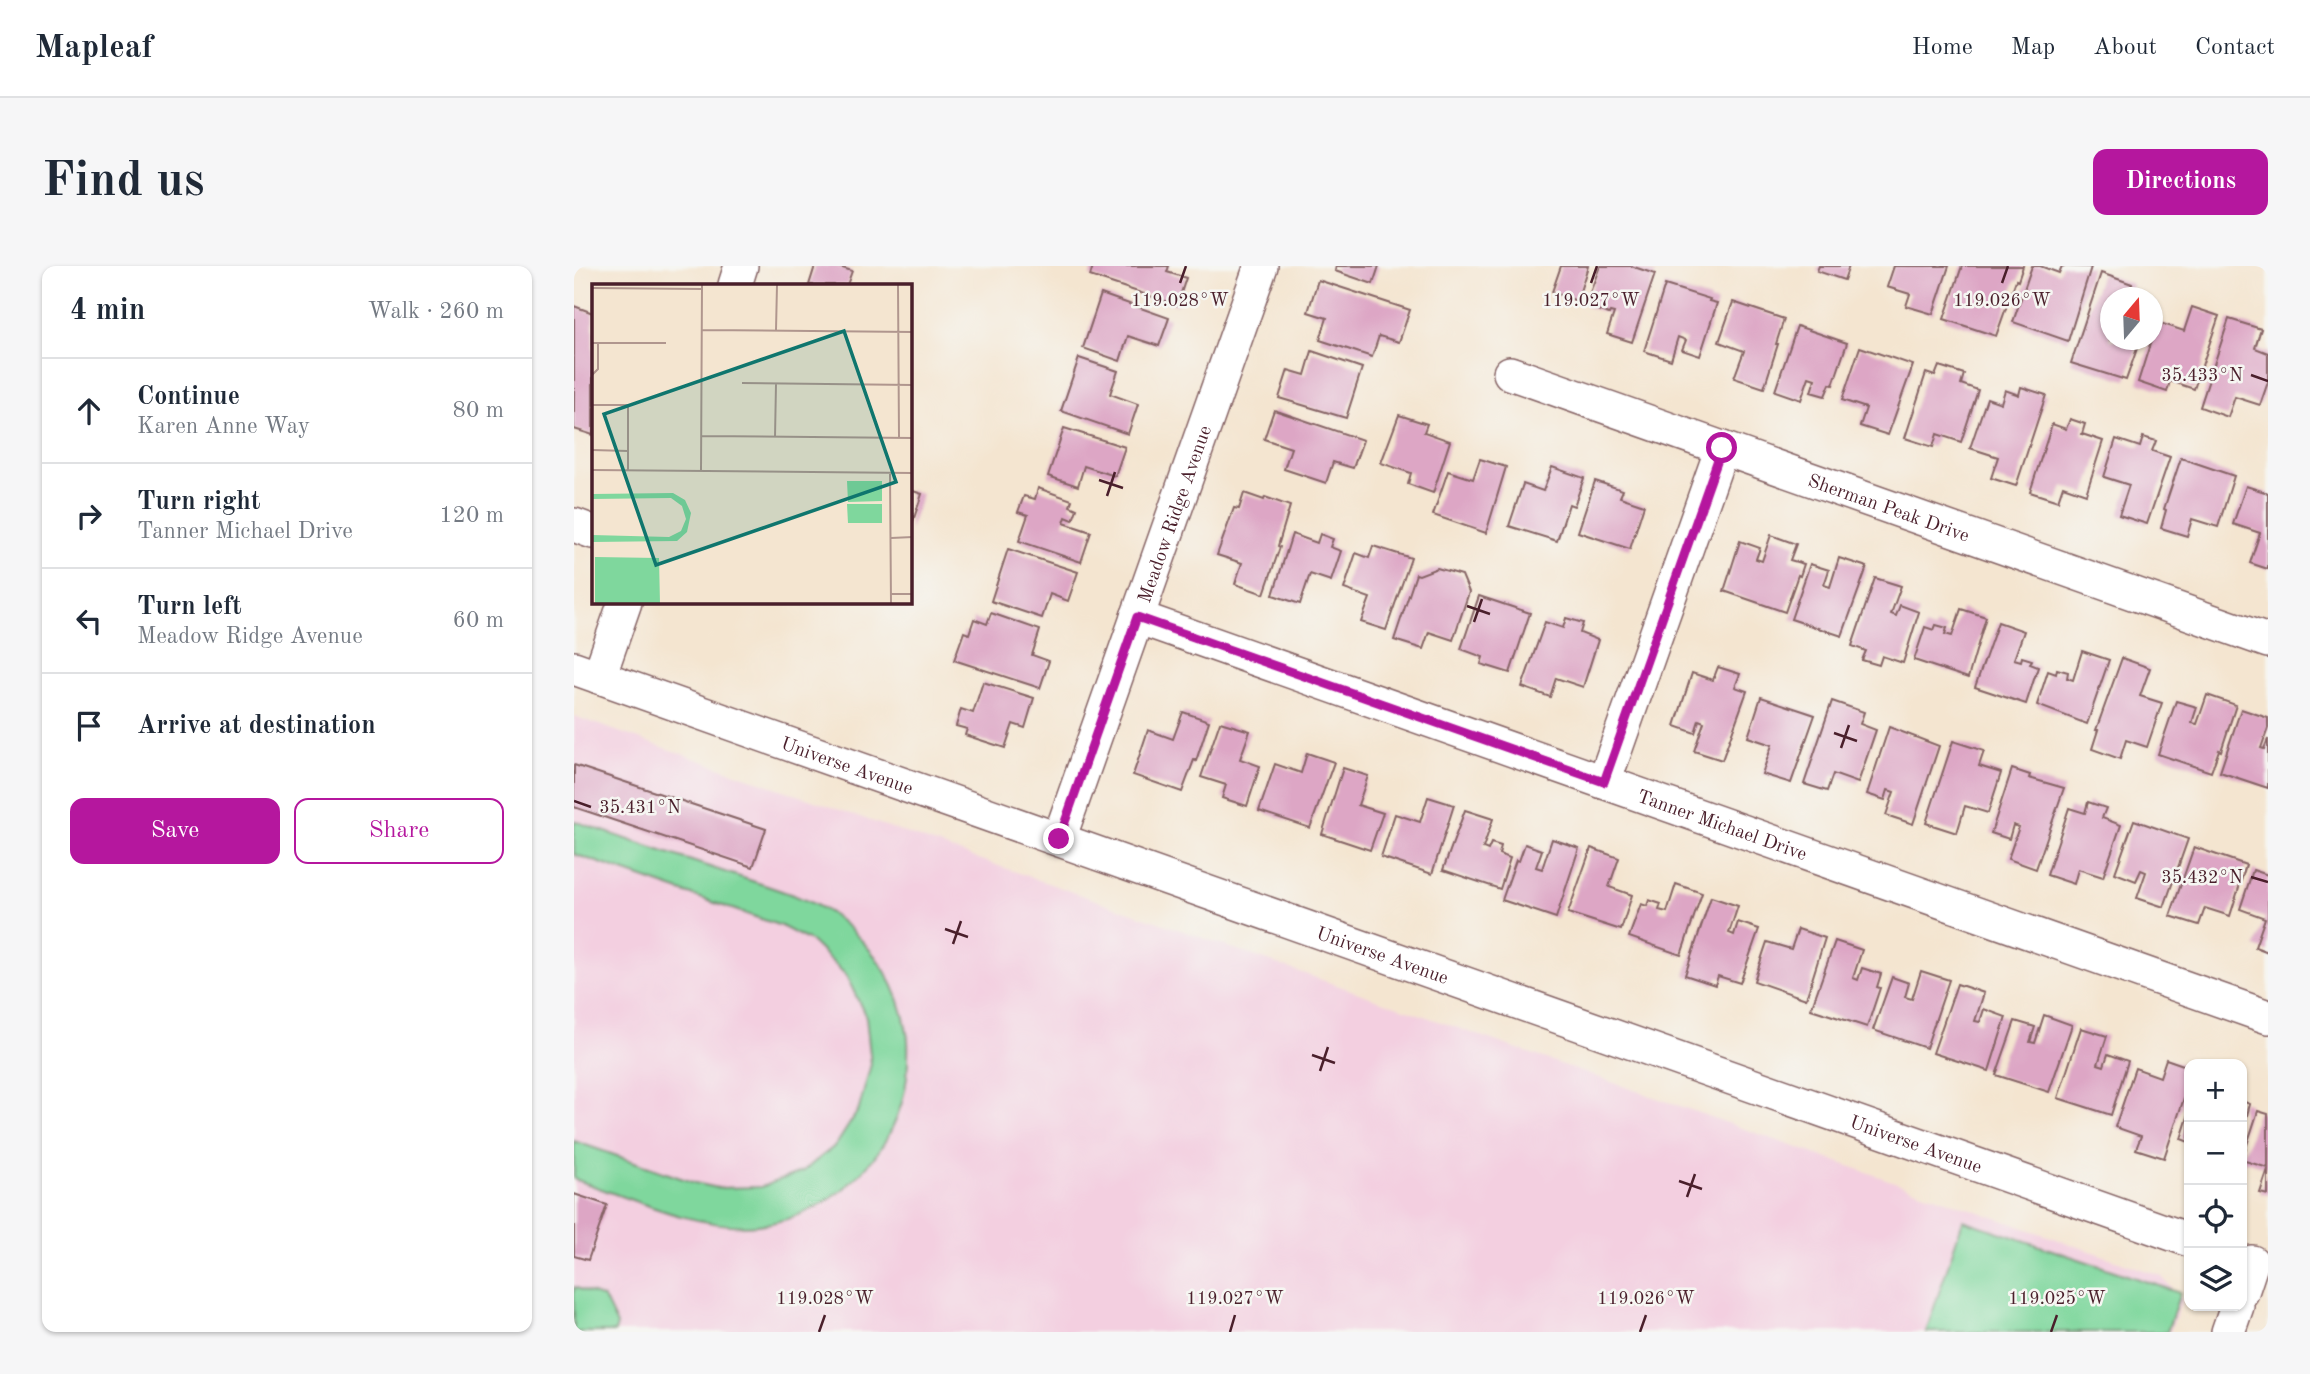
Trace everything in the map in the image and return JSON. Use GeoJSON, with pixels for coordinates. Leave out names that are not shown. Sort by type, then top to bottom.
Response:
{"type":"FeatureCollection","features":[{"type":"Feature","properties":{"kind":"street"},"geometry":{"type":"LineString","coordinates":[[735,284],[741,266]]}},
{"type":"Feature","properties":{"kind":"street","name":"Meadow Ridge Avenue"},"geometry":{"type":"LineString","coordinates":[[1059,839],[1261,266]]}},
{"type":"Feature","properties":{"kind":"street","name":"Sherman Peak Drive"},"geometry":{"type":"LineString","coordinates":[[1510,373],[2268,641]]}},
{"type":"Feature","properties":{"kind":"street"},"geometry":{"type":"LineString","coordinates":[[1604,782],[1722,448]]}},
{"type":"Feature","properties":{"kind":"street"},"geometry":{"type":"LineString","coordinates":[[574,525],[592,532]]}},
{"type":"Feature","properties":{"kind":"street"},"geometry":{"type":"LineString","coordinates":[[587,673],[624,604]]}},
{"type":"Feature","properties":{"kind":"street","name":"Tanner Michael Drive"},"geometry":{"type":"LineString","coordinates":[[1137,617],[2268,1017]]}},
{"type":"Feature","properties":{"kind":"street","name":"Universe Avenue"},"geometry":{"type":"LineString","coordinates":[[587,673],[2184,1238]]}},
{"type":"Feature","properties":{"kind":"street"},"geometry":{"type":"LineString","coordinates":[[2228,1332],[2235,1311]]}},
{"type":"Feature","properties":{"kind":"shaded area"},"geometry":{"type":"Polygon","coordinates":[[[574,716],[2161,1276],[2182,1299],[2170,1332],[574,1332],[574,716]]]}},
{"type":"Feature","properties":{"kind":"green space"},"geometry":{"type":"Polygon","coordinates":[[[574,821],[803,899],[827,911],[850,929],[883,969],[898,999],[908,1036],[905,1090],[896,1119],[882,1146],[864,1170],[816,1207],[788,1219],[736,1226],[689,1218],[574,1179],[574,1141],[695,1183],[718,1188],[761,1187],[803,1171],[836,1145],[859,1109],[871,1064],[866,1017],[846,975],[812,942],[781,926],[574,854],[574,821]]]}},
{"type":"Feature","properties":{"kind":"green space"},"geometry":{"type":"Polygon","coordinates":[[[1963,1220],[2180,1293],[2167,1332],[1926,1332],[1963,1220]]]}},
{"type":"Feature","properties":{"kind":"green space"},"geometry":{"type":"Polygon","coordinates":[[[574,1287],[604,1298],[617,1325],[615,1332],[574,1332],[574,1287]]]}},
{"type":"Feature","properties":{"kind":"building"},"geometry":{"type":"Polygon","coordinates":[[[815,266],[836,266],[852,271],[847,284],[809,284],[815,266]]]}},
{"type":"Feature","properties":{"kind":"building"},"geometry":{"type":"Polygon","coordinates":[[[1093,266],[1169,266],[1167,272],[1186,278],[1177,305],[1090,276],[1093,266]]]}},
{"type":"Feature","properties":{"kind":"building"},"geometry":{"type":"Polygon","coordinates":[[[1336,266],[1379,266],[1373,284],[1335,271],[1336,266]]]}},
{"type":"Feature","properties":{"kind":"building"},"geometry":{"type":"Polygon","coordinates":[[[1561,266],[1588,266],[1577,301],[1552,292],[1561,266]]]}},
{"type":"Feature","properties":{"kind":"building"},"geometry":{"type":"Polygon","coordinates":[[[1600,266],[1631,266],[1655,274],[1632,342],[1607,334],[1614,313],[1609,314],[1585,306],[1600,266]]]}},
{"type":"Feature","properties":{"kind":"building"},"geometry":{"type":"Polygon","coordinates":[[[1819,266],[1849,266],[1844,280],[1817,271],[1819,266]]]}},
{"type":"Feature","properties":{"kind":"building"},"geometry":{"type":"Polygon","coordinates":[[[1894,266],[1949,266],[1933,314],[1906,306],[1910,294],[1887,287],[1894,266]]]}},
{"type":"Feature","properties":{"kind":"building"},"geometry":{"type":"Polygon","coordinates":[[[1962,266],[2023,266],[1996,336],[1944,319],[1962,266]]]}},
{"type":"Feature","properties":{"kind":"building"},"geometry":{"type":"Polygon","coordinates":[[[2032,266],[2059,273],[2062,266],[2091,267],[2068,341],[2013,322],[2032,266]]]}},
{"type":"Feature","properties":{"kind":"building"},"geometry":{"type":"Polygon","coordinates":[[[2101,273],[2132,284],[2131,287],[2100,287],[2100,350],[2136,350],[2126,380],[2071,363],[2101,273]]]}},
{"type":"Feature","properties":{"kind":"building"},"geometry":{"type":"Polygon","coordinates":[[[1318,280],[1410,310],[1399,342],[1379,336],[1372,357],[1320,340],[1327,318],[1308,312],[1318,280]]]}},
{"type":"Feature","properties":{"kind":"building"},"geometry":{"type":"Polygon","coordinates":[[[1665,285],[1717,303],[1700,356],[1682,350],[1686,340],[1678,337],[1671,360],[1644,351],[1665,285]]]}},
{"type":"Feature","properties":{"kind":"building"},"geometry":{"type":"Polygon","coordinates":[[[1101,294],[1169,318],[1159,346],[1128,336],[1120,361],[1083,348],[1101,294]]]}},
{"type":"Feature","properties":{"kind":"building"},"geometry":{"type":"Polygon","coordinates":[[[1733,302],[1784,319],[1764,388],[1734,378],[1744,351],[1719,342],[1733,302]]]}},
{"type":"Feature","properties":{"kind":"building"},"geometry":{"type":"Polygon","coordinates":[[[574,306],[592,313],[592,435],[574,429],[574,306]]]}},
{"type":"Feature","properties":{"kind":"building"},"geometry":{"type":"Polygon","coordinates":[[[2192,307],[2219,316],[2194,389],[2170,381],[2167,392],[2138,382],[2148,350],[2163,350],[2163,324],[2184,331],[2192,307]]]}},
{"type":"Feature","properties":{"kind":"building"},"geometry":{"type":"Polygon","coordinates":[[[2229,319],[2261,329],[2255,348],[2268,353],[2268,382],[2260,405],[2235,397],[2228,417],[2200,407],[2229,319]]]}},
{"type":"Feature","properties":{"kind":"building"},"geometry":{"type":"Polygon","coordinates":[[[1797,326],[1847,343],[1833,385],[1830,384],[1825,396],[1811,392],[1815,379],[1809,377],[1801,400],[1775,391],[1797,326]]]}},
{"type":"Feature","properties":{"kind":"building"},"geometry":{"type":"Polygon","coordinates":[[[1860,347],[1913,365],[1888,435],[1860,426],[1866,408],[1842,400],[1860,347]]]}},
{"type":"Feature","properties":{"kind":"building"},"geometry":{"type":"Polygon","coordinates":[[[1312,351],[1362,368],[1346,418],[1279,398],[1288,370],[1305,375],[1312,351]]]}},
{"type":"Feature","properties":{"kind":"building"},"geometry":{"type":"Polygon","coordinates":[[[1079,358],[1118,371],[1110,394],[1138,404],[1128,434],[1061,411],[1079,358]]]}},
{"type":"Feature","properties":{"kind":"building"},"geometry":{"type":"Polygon","coordinates":[[[1939,366],[1964,374],[1961,384],[1978,390],[1961,442],[1937,434],[1933,447],[1905,438],[1926,373],[1935,376],[1939,366]]]}},
{"type":"Feature","properties":{"kind":"building"},"geometry":{"type":"Polygon","coordinates":[[[2021,387],[2046,395],[2016,486],[1991,478],[1998,457],[1970,448],[1987,398],[2001,403],[2005,390],[2019,395],[2021,387]]]}},
{"type":"Feature","properties":{"kind":"building"},"geometry":{"type":"Polygon","coordinates":[[[1274,410],[1363,440],[1353,468],[1333,462],[1326,483],[1284,469],[1291,448],[1264,439],[1274,410]]]}},
{"type":"Feature","properties":{"kind":"building"},"geometry":{"type":"Polygon","coordinates":[[[1399,415],[1427,424],[1424,432],[1450,441],[1433,493],[1408,484],[1411,473],[1381,463],[1399,415]]]}},
{"type":"Feature","properties":{"kind":"building"},"geometry":{"type":"Polygon","coordinates":[[[2070,419],[2085,424],[2082,434],[2103,441],[2086,494],[2063,486],[2058,501],[2030,492],[2052,424],[2066,429],[2070,419]]]}},
{"type":"Feature","properties":{"kind":"building"},"geometry":{"type":"Polygon","coordinates":[[[1064,428],[1125,447],[1115,476],[1084,466],[1078,486],[1048,476],[1064,428]]]}},
{"type":"Feature","properties":{"kind":"building"},"geometry":{"type":"Polygon","coordinates":[[[2143,437],[2156,441],[2152,451],[2170,457],[2147,524],[2119,515],[2129,485],[2104,477],[2116,439],[2140,447],[2143,437]]]}},
{"type":"Feature","properties":{"kind":"building"},"geometry":{"type":"Polygon","coordinates":[[[2181,458],[2234,476],[2218,527],[2192,519],[2187,536],[2161,528],[2166,510],[2164,509],[2181,458]]]}},
{"type":"Feature","properties":{"kind":"building"},"geometry":{"type":"Polygon","coordinates":[[[1480,459],[1506,467],[1486,533],[1433,515],[1448,471],[1473,479],[1480,459]]]}},
{"type":"Feature","properties":{"kind":"building"},"geometry":{"type":"Polygon","coordinates":[[[1552,467],[1584,478],[1574,506],[1569,504],[1557,541],[1509,526],[1523,484],[1543,491],[1552,467]]]}},
{"type":"Feature","properties":{"kind":"building"},"geometry":{"type":"Polygon","coordinates":[[[1595,481],[1623,490],[1620,497],[1644,505],[1630,549],[1578,532],[1595,481]]]}},
{"type":"Feature","properties":{"kind":"building"},"geometry":{"type":"Polygon","coordinates":[[[2246,486],[2268,493],[2268,569],[2250,563],[2260,533],[2233,524],[2246,486]]]}},
{"type":"Feature","properties":{"kind":"building"},"geometry":{"type":"Polygon","coordinates":[[[1038,488],[1072,500],[1070,506],[1077,509],[1073,520],[1066,517],[1064,523],[1091,532],[1081,562],[1019,541],[1028,515],[1018,512],[1024,496],[1035,499],[1038,488]]]}},
{"type":"Feature","properties":{"kind":"building"},"geometry":{"type":"Polygon","coordinates":[[[912,491],[922,494],[912,524],[912,491]]]}},
{"type":"Feature","properties":{"kind":"building"},"geometry":{"type":"Polygon","coordinates":[[[1244,493],[1290,506],[1264,594],[1235,584],[1242,563],[1217,555],[1234,508],[1239,509],[1244,493]]]}},
{"type":"Feature","properties":{"kind":"building"},"geometry":{"type":"Polygon","coordinates":[[[1292,534],[1317,543],[1320,534],[1333,539],[1330,547],[1341,551],[1331,581],[1310,574],[1300,604],[1273,595],[1292,534]]]}},
{"type":"Feature","properties":{"kind":"building"},"geometry":{"type":"Polygon","coordinates":[[[1771,535],[1796,544],[1790,560],[1804,564],[1785,612],[1724,591],[1740,541],[1760,548],[1756,559],[1762,561],[1771,535]]]}},
{"type":"Feature","properties":{"kind":"building"},"geometry":{"type":"Polygon","coordinates":[[[1373,546],[1411,558],[1386,630],[1361,622],[1370,598],[1344,589],[1356,553],[1369,558],[1373,546]]]}},
{"type":"Feature","properties":{"kind":"building"},"geometry":{"type":"Polygon","coordinates":[[[1008,549],[1078,572],[1068,601],[1050,594],[1042,618],[991,601],[1008,549]]]}},
{"type":"Feature","properties":{"kind":"building"},"geometry":{"type":"Polygon","coordinates":[[[1839,558],[1867,567],[1842,636],[1791,619],[1810,564],[1829,570],[1824,585],[1830,587],[1839,558]]]}},
{"type":"Feature","properties":{"kind":"building"},"geometry":{"type":"Polygon","coordinates":[[[1437,568],[1462,575],[1469,592],[1453,640],[1429,632],[1423,649],[1394,640],[1416,574],[1437,568]]]}},
{"type":"Feature","properties":{"kind":"building"},"geometry":{"type":"Polygon","coordinates":[[[1875,578],[1901,586],[1891,614],[1896,616],[1900,605],[1919,612],[1903,663],[1882,656],[1879,665],[1862,660],[1866,651],[1852,646],[1875,578]]]}},
{"type":"Feature","properties":{"kind":"building"},"geometry":{"type":"Polygon","coordinates":[[[1479,596],[1530,613],[1510,673],[1481,664],[1483,657],[1461,649],[1479,596]]]}},
{"type":"Feature","properties":{"kind":"building"},"geometry":{"type":"Polygon","coordinates":[[[1961,609],[1986,617],[1968,678],[1914,660],[1925,627],[1934,630],[1936,625],[1947,628],[1945,634],[1952,636],[1961,609]]]}},
{"type":"Feature","properties":{"kind":"building"},"geometry":{"type":"Polygon","coordinates":[[[991,613],[1040,630],[1032,655],[1049,661],[1040,688],[954,660],[964,632],[969,634],[974,619],[987,624],[991,613]]]}},
{"type":"Feature","properties":{"kind":"building"},"geometry":{"type":"Polygon","coordinates":[[[1566,618],[1583,623],[1580,633],[1598,640],[1583,687],[1556,678],[1550,697],[1522,687],[1545,622],[1563,628],[1566,618]]]}},
{"type":"Feature","properties":{"kind":"building"},"geometry":{"type":"Polygon","coordinates":[[[1998,622],[2024,631],[2014,659],[2021,661],[2022,657],[2032,660],[2030,664],[2038,667],[2026,704],[1975,687],[1998,622]]]}},
{"type":"Feature","properties":{"kind":"building"},"geometry":{"type":"Polygon","coordinates":[[[2082,651],[2109,660],[2087,724],[2037,705],[2048,671],[2056,674],[2057,669],[2068,672],[2067,678],[2073,680],[2082,651]]]}},
{"type":"Feature","properties":{"kind":"building"},"geometry":{"type":"Polygon","coordinates":[[[2122,658],[2150,668],[2140,696],[2162,703],[2147,747],[2126,740],[2120,759],[2092,749],[2096,730],[2122,658]]]}},
{"type":"Feature","properties":{"kind":"building"},"geometry":{"type":"Polygon","coordinates":[[[1718,667],[1740,674],[1735,687],[1747,691],[1722,760],[1694,751],[1704,722],[1699,720],[1695,733],[1675,726],[1692,673],[1713,680],[1718,667]]]}},
{"type":"Feature","properties":{"kind":"building"},"geometry":{"type":"Polygon","coordinates":[[[983,682],[1034,698],[1025,728],[1013,724],[1005,748],[965,735],[967,729],[956,726],[961,709],[973,713],[983,682]]]}},
{"type":"Feature","properties":{"kind":"building"},"geometry":{"type":"Polygon","coordinates":[[[2207,695],[2236,705],[2211,772],[2158,754],[2176,701],[2197,707],[2192,723],[2197,724],[2207,695]]]}},
{"type":"Feature","properties":{"kind":"building"},"geometry":{"type":"Polygon","coordinates":[[[1761,697],[1815,715],[1791,783],[1762,774],[1772,745],[1748,737],[1761,697]]]}},
{"type":"Feature","properties":{"kind":"building"},"geometry":{"type":"Polygon","coordinates":[[[1832,701],[1864,712],[1860,724],[1876,730],[1858,783],[1833,774],[1827,791],[1804,784],[1832,701]]]}},
{"type":"Feature","properties":{"kind":"building"},"geometry":{"type":"Polygon","coordinates":[[[2241,709],[2268,718],[2268,728],[2261,748],[2264,749],[2268,739],[2268,788],[2220,772],[2241,709]]]}},
{"type":"Feature","properties":{"kind":"building"},"geometry":{"type":"Polygon","coordinates":[[[1183,712],[1209,721],[1182,792],[1133,775],[1148,730],[1173,739],[1183,712]]]}},
{"type":"Feature","properties":{"kind":"building"},"geometry":{"type":"Polygon","coordinates":[[[1220,722],[1250,731],[1240,759],[1260,766],[1247,806],[1222,798],[1226,785],[1201,777],[1220,722]]]}},
{"type":"Feature","properties":{"kind":"building"},"geometry":{"type":"Polygon","coordinates":[[[1889,727],[1939,746],[1913,824],[1886,815],[1894,792],[1888,790],[1885,800],[1867,794],[1889,727]]]}},
{"type":"Feature","properties":{"kind":"building"},"geometry":{"type":"Polygon","coordinates":[[[1953,741],[1984,751],[1979,766],[2001,773],[1988,813],[1965,806],[1957,833],[1926,823],[1953,741]]]}},
{"type":"Feature","properties":{"kind":"building"},"geometry":{"type":"Polygon","coordinates":[[[1307,753],[1334,762],[1310,828],[1259,811],[1275,764],[1301,773],[1307,753]]]}},
{"type":"Feature","properties":{"kind":"building"},"geometry":{"type":"Polygon","coordinates":[[[574,765],[766,829],[753,867],[574,807],[574,765]]]}},
{"type":"Feature","properties":{"kind":"building"},"geometry":{"type":"Polygon","coordinates":[[[1343,768],[1368,776],[1358,805],[1383,813],[1370,850],[1322,834],[1343,768]]]}},
{"type":"Feature","properties":{"kind":"building"},"geometry":{"type":"Polygon","coordinates":[[[2012,769],[2030,775],[2029,778],[2064,788],[2036,869],[2008,859],[2019,827],[2013,825],[2009,839],[1991,833],[2012,769]]]}},
{"type":"Feature","properties":{"kind":"building"},"geometry":{"type":"Polygon","coordinates":[[[1428,797],[1454,805],[1432,874],[1381,857],[1395,814],[1420,822],[1428,797]]]}},
{"type":"Feature","properties":{"kind":"building"},"geometry":{"type":"Polygon","coordinates":[[[2088,802],[2106,808],[2102,818],[2121,825],[2103,877],[2078,869],[2074,884],[2047,875],[2069,808],[2085,813],[2088,802]]]}},
{"type":"Feature","properties":{"kind":"building"},"geometry":{"type":"Polygon","coordinates":[[[1465,810],[1493,819],[1483,848],[1488,850],[1491,843],[1501,846],[1499,854],[1510,858],[1500,889],[1443,870],[1465,810]]]}},
{"type":"Feature","properties":{"kind":"building"},"geometry":{"type":"Polygon","coordinates":[[[2134,820],[2188,839],[2164,907],[2137,898],[2146,872],[2141,870],[2136,881],[2115,873],[2134,820]]]}},
{"type":"Feature","properties":{"kind":"building"},"geometry":{"type":"Polygon","coordinates":[[[1552,839],[1579,848],[1556,918],[1502,900],[1516,860],[1519,861],[1525,844],[1542,850],[1536,867],[1542,869],[1552,839]]]}},
{"type":"Feature","properties":{"kind":"building"},"geometry":{"type":"Polygon","coordinates":[[[2194,847],[2246,865],[2230,916],[2205,908],[2199,925],[2170,916],[2194,847]]]}},
{"type":"Feature","properties":{"kind":"building"},"geometry":{"type":"Polygon","coordinates":[[[1591,848],[1619,858],[1609,887],[1632,895],[1621,930],[1568,913],[1591,848]]]}},
{"type":"Feature","properties":{"kind":"building"},"geometry":{"type":"Polygon","coordinates":[[[2253,870],[2268,875],[2268,952],[2255,947],[2265,918],[2240,909],[2253,870]]]}},
{"type":"Feature","properties":{"kind":"building"},"geometry":{"type":"Polygon","coordinates":[[[1676,884],[1702,893],[1681,955],[1629,937],[1641,904],[1647,906],[1649,900],[1661,904],[1659,910],[1667,912],[1676,884]]]}},
{"type":"Feature","properties":{"kind":"building"},"geometry":{"type":"Polygon","coordinates":[[[1711,897],[1738,906],[1729,933],[1734,935],[1738,922],[1759,929],[1740,983],[1718,976],[1715,985],[1685,975],[1711,897]]]}},
{"type":"Feature","properties":{"kind":"building"},"geometry":{"type":"Polygon","coordinates":[[[1798,929],[1825,938],[1806,999],[1754,981],[1767,942],[1791,949],[1798,929]]]}},
{"type":"Feature","properties":{"kind":"building"},"geometry":{"type":"Polygon","coordinates":[[[1835,941],[1862,950],[1853,978],[1858,980],[1862,968],[1881,974],[1877,987],[1880,988],[1867,1027],[1811,1009],[1835,941]]]}},
{"type":"Feature","properties":{"kind":"building"},"geometry":{"type":"Polygon","coordinates":[[[1921,971],[1949,980],[1926,1048],[1873,1030],[1892,977],[1909,983],[1905,997],[1912,999],[1921,971]]]}},
{"type":"Feature","properties":{"kind":"building"},"geometry":{"type":"Polygon","coordinates":[[[1957,984],[1984,993],[1975,1021],[1980,1022],[1984,1009],[2006,1017],[1989,1071],[1933,1053],[1957,984]]]}},
{"type":"Feature","properties":{"kind":"building"},"geometry":{"type":"Polygon","coordinates":[[[2044,1015],[2072,1025],[2049,1092],[1996,1075],[2015,1021],[2035,1027],[2030,1042],[2035,1043],[2044,1015]]]}},
{"type":"Feature","properties":{"kind":"building"},"geometry":{"type":"Polygon","coordinates":[[[2081,1028],[2107,1036],[2098,1064],[2104,1066],[2108,1054],[2128,1061],[2111,1115],[2058,1098],[2081,1028]]]}},
{"type":"Feature","properties":{"kind":"building"},"geometry":{"type":"Polygon","coordinates":[[[2166,1059],[2184,1065],[2184,1098],[2164,1158],[2136,1149],[2141,1136],[2115,1127],[2135,1068],[2160,1077],[2166,1059]]]}},
{"type":"Feature","properties":{"kind":"building"},"geometry":{"type":"Polygon","coordinates":[[[2258,1111],[2268,1114],[2268,1168],[2247,1162],[2247,1145],[2258,1111]]]}},
{"type":"Feature","properties":{"kind":"building"},"geometry":{"type":"Polygon","coordinates":[[[2268,1169],[2268,1195],[2260,1193],[2268,1169]]]}},
{"type":"Feature","properties":{"kind":"building"},"geometry":{"type":"Polygon","coordinates":[[[574,1194],[607,1205],[588,1260],[574,1256],[574,1194]]]}},
{"type":"Feature","properties":{"kind":"route"},"geometry":{"type":"LineString","coordinates":[[1059,839],[1137,617],[1604,782],[1722,448]]}}]}
